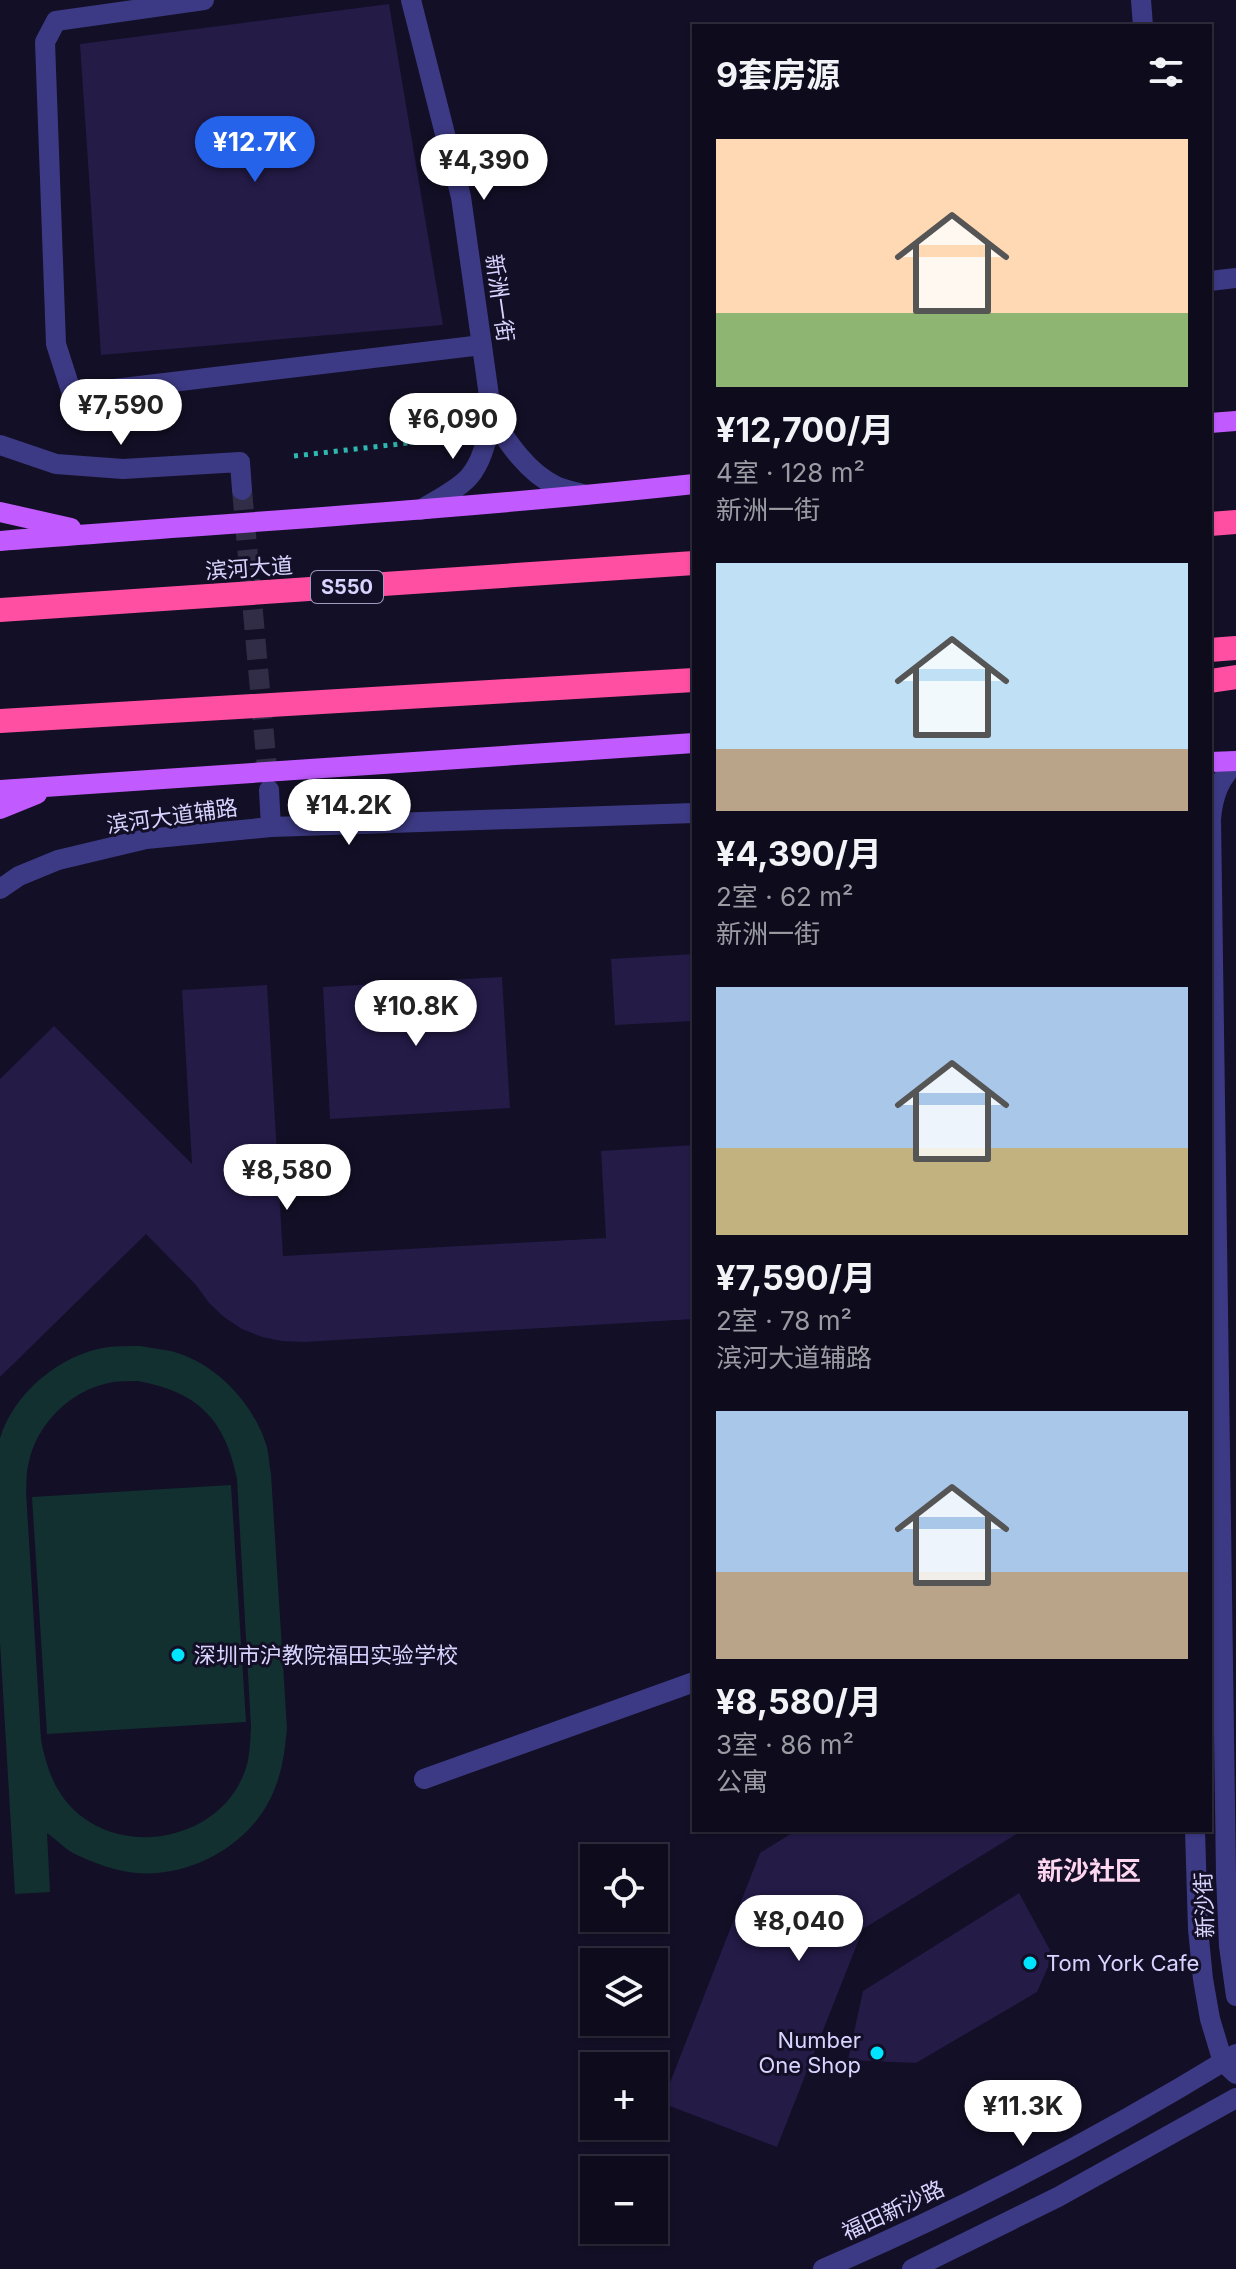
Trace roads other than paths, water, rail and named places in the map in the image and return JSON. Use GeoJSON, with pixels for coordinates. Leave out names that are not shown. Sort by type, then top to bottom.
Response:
{"type":"FeatureCollection","features":[{"type":"Feature","properties":{"kind":"highway"},"geometry":{"type":"LineString","coordinates":[[1212,510],[1236,510]]}},
{"type":"Feature","properties":{"kind":"highway"},"geometry":{"type":"LineString","coordinates":[[1212,524],[1236,522]]}},
{"type":"Feature","properties":{"kind":"highway","name":"滨河大道"},"geometry":{"type":"LineString","coordinates":[[0,610],[692,563]]}},
{"type":"Feature","properties":{"kind":"highway"},"geometry":{"type":"LineString","coordinates":[[1212,650],[1236,648]]}},
{"type":"Feature","properties":{"kind":"highway"},"geometry":{"type":"LineString","coordinates":[[1212,681],[1236,677]]}},
{"type":"Feature","properties":{"kind":"highway"},"geometry":{"type":"LineString","coordinates":[[0,721],[692,680]]}},
{"type":"Feature","properties":{"kind":"main road"},"geometry":{"type":"LineString","coordinates":[[1212,423],[1236,421]]}},
{"type":"Feature","properties":{"kind":"main road"},"geometry":{"type":"LineString","coordinates":[[0,541],[420,510],[692,484]]}},
{"type":"Feature","properties":{"kind":"main road"},"geometry":{"type":"LineString","coordinates":[[0,512],[98,534]]}},
{"type":"Feature","properties":{"kind":"main road","name":"滨河大道辅路"},"geometry":{"type":"LineString","coordinates":[[0,790],[692,743]]}},
{"type":"Feature","properties":{"kind":"main road"},"geometry":{"type":"LineString","coordinates":[[1212,762],[1236,762]]}},
{"type":"Feature","properties":{"kind":"main road"},"geometry":{"type":"LineString","coordinates":[[0,809],[60,786]]}},
{"type":"Feature","properties":{"kind":"street"},"geometry":{"type":"LineString","coordinates":[[204,0],[56,21],[45,42],[56,344],[72,394],[482,345]]}},
{"type":"Feature","properties":{"kind":"street","name":"新洲一街"},"geometry":{"type":"LineString","coordinates":[[411,0],[461,197],[492,417]]}},
{"type":"Feature","properties":{"kind":"street"},"geometry":{"type":"LineString","coordinates":[[1141,0],[1143,24]]}},
{"type":"Feature","properties":{"kind":"street"},"geometry":{"type":"LineString","coordinates":[[1212,281],[1236,278]]}},
{"type":"Feature","properties":{"kind":"street"},"geometry":{"type":"LineString","coordinates":[[492,417],[528,466],[554,486],[588,496]]}},
{"type":"Feature","properties":{"kind":"street"},"geometry":{"type":"LineString","coordinates":[[420,510],[470,477],[483,452],[492,417]]}},
{"type":"Feature","properties":{"kind":"street"},"geometry":{"type":"LineString","coordinates":[[0,445],[56,464],[123,469],[240,462],[242,490]]}},
{"type":"Feature","properties":{"kind":"street","name":"新沙街"},"geometry":{"type":"LineString","coordinates":[[1212,802],[1218,786],[1236,762]]}},
{"type":"Feature","properties":{"kind":"street"},"geometry":{"type":"LineString","coordinates":[[269,790],[271,827]]}},
{"type":"Feature","properties":{"kind":"street","name":"滨河大道辅路"},"geometry":{"type":"LineString","coordinates":[[0,889],[19,876],[58,860],[146,839],[271,827],[692,813]]}},
{"type":"Feature","properties":{"kind":"street","name":"新沙街"},"geometry":{"type":"LineString","coordinates":[[1212,986],[1215,1487],[1226,1875],[1229,1946],[1236,1996]]}},
{"type":"Feature","properties":{"kind":"street"},"geometry":{"type":"LineString","coordinates":[[424,1779],[692,1683]]}},
{"type":"Feature","properties":{"kind":"street","name":"新沙街"},"geometry":{"type":"LineString","coordinates":[[1195,1832],[1203,1979],[1210,2019],[1232,2063]]}},
{"type":"Feature","properties":{"kind":"street","name":"福田新沙路"},"geometry":{"type":"LineString","coordinates":[[823,2269],[895,2238],[1232,2063]]}},
{"type":"Feature","properties":{"kind":"street"},"geometry":{"type":"LineString","coordinates":[[895,2238],[909,2269],[1058,2197],[1236,2098]]}},
{"type":"Feature","properties":{"kind":"tunnel"},"geometry":{"type":"LineString","coordinates":[[242,490],[269,790]]}},
{"type":"Feature","properties":{"kind":"place","name":"深圳市沪教院福田实验学校"},"geometry":{"type":"Point","coordinates":[178,1655]}},
{"type":"Feature","properties":{"kind":"place","name":"Tom York Cafe"},"geometry":{"type":"Point","coordinates":[1030,1963]}},
{"type":"Feature","properties":{"kind":"place","name":"Number One Shop"},"geometry":{"type":"Point","coordinates":[877,2053]}},
{"type":"Feature","properties":{"kind":"district","name":"新沙社区"},"geometry":{"type":"Point","coordinates":[1089,1871]}}]}
